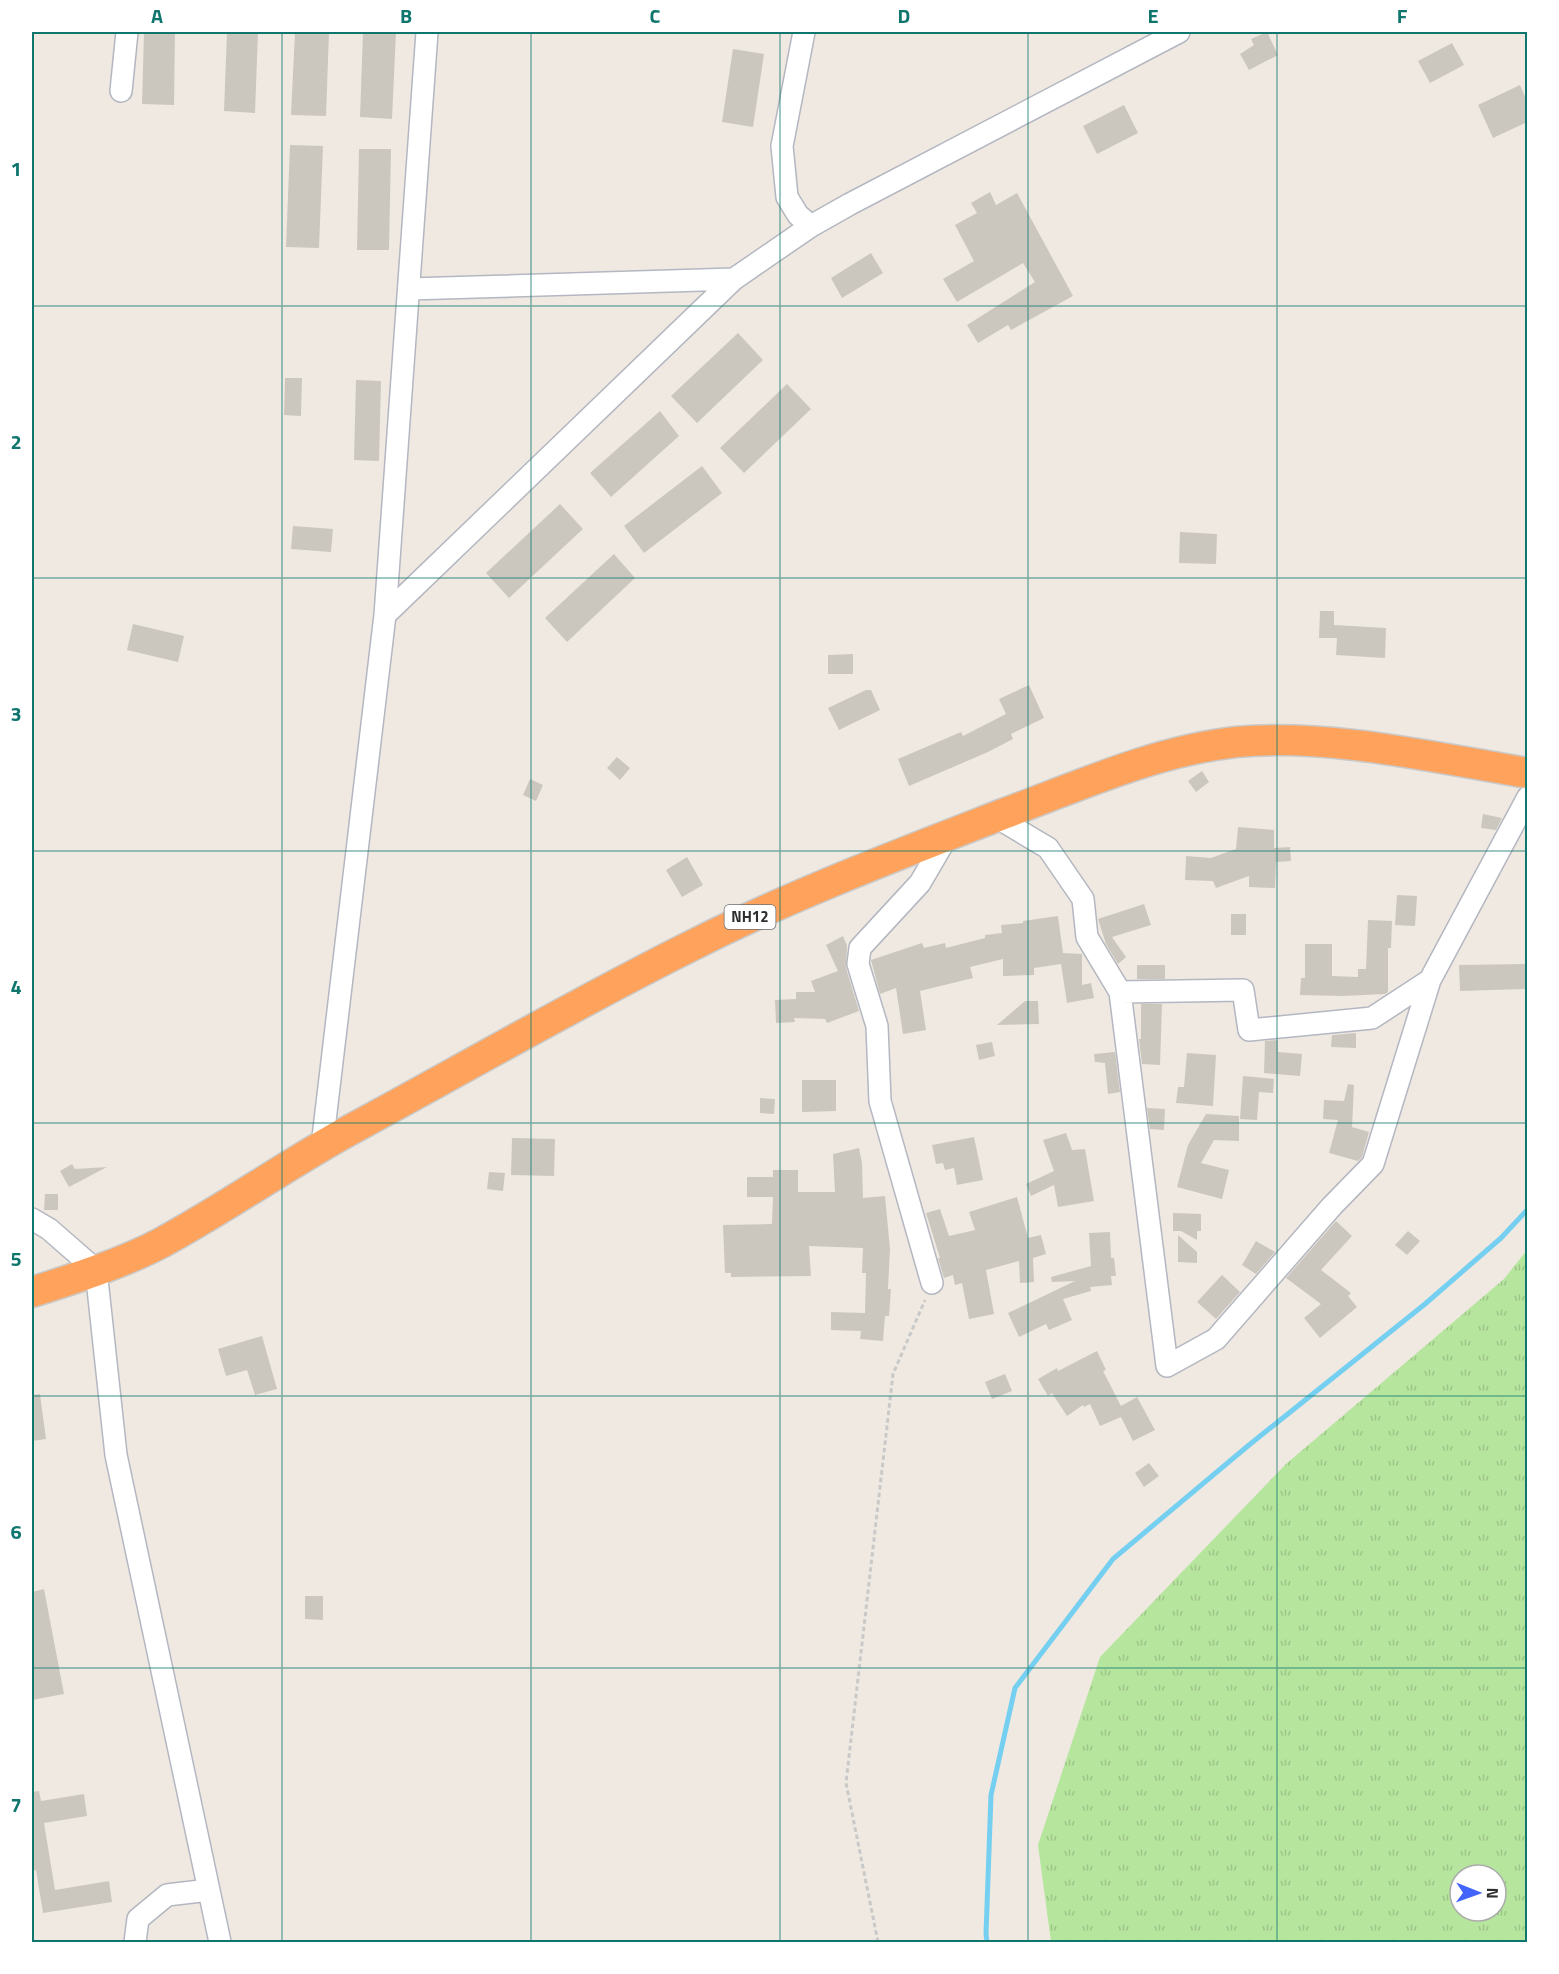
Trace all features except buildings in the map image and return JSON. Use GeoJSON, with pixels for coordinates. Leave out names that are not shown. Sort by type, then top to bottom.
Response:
{"type":"FeatureCollection","features":[{"type":"Feature","properties":{"kind":"highway","name":"NH12"},"geometry":{"type":"LineString","coordinates":[[32,1292],[96,1270],[157,1245],[322,1146],[695,944],[759,913],[948,835],[1132,765],[1161,756],[1213,746],[1267,740],[1339,744],[1527,772]]}},
{"type":"Feature","properties":{"kind":"street"},"geometry":{"type":"LineString","coordinates":[[121,91],[127,32]]}},
{"type":"Feature","properties":{"kind":"street"},"geometry":{"type":"LineString","coordinates":[[322,1146],[385,615],[427,32]]}},
{"type":"Feature","properties":{"kind":"street"},"geometry":{"type":"LineString","coordinates":[[804,32],[782,146],[787,197],[798,215],[811,226]]}},
{"type":"Feature","properties":{"kind":"street"},"geometry":{"type":"LineString","coordinates":[[385,615],[734,279],[811,226],[1179,32]]}},
{"type":"Feature","properties":{"kind":"street"},"geometry":{"type":"LineString","coordinates":[[409,289],[734,279]]}},
{"type":"Feature","properties":{"kind":"street"},"geometry":{"type":"LineString","coordinates":[[996,817],[1048,848],[1083,899],[1087,936],[1120,992],[1167,1366],[1216,1340],[1332,1206],[1373,1164],[1430,980],[1527,797]]}},
{"type":"Feature","properties":{"kind":"street"},"geometry":{"type":"LineString","coordinates":[[932,1283],[880,1101],[877,1026],[858,964],[860,948],[920,883],[948,835]]}},
{"type":"Feature","properties":{"kind":"street"},"geometry":{"type":"LineString","coordinates":[[1120,992],[1243,990],[1249,1030],[1372,1018],[1430,980]]}},
{"type":"Feature","properties":{"kind":"street"},"geometry":{"type":"LineString","coordinates":[[32,1219],[49,1229],[96,1270],[116,1455],[220,1942]]}},
{"type":"Feature","properties":{"kind":"street"},"geometry":{"type":"LineString","coordinates":[[135,1942],[138,1919],[167,1895],[209,1890]]}},
{"type":"Feature","properties":{"kind":"path"},"geometry":{"type":"LineString","coordinates":[[878,1942],[846,1784],[893,1374],[932,1283]]}},
{"type":"Feature","properties":{"kind":"green space"},"geometry":{"type":"Polygon","coordinates":[[[1527,1250],[1527,1942],[1051,1942],[1038,1845],[1100,1657],[1286,1464],[1504,1279],[1527,1250]]]}},
{"type":"Feature","properties":{"kind":"waterway"},"geometry":{"type":"LineString","coordinates":[[987,1942],[991,1795],[1015,1688],[1113,1559],[1249,1445],[1425,1304],[1501,1238],[1528,1209]]}}]}
